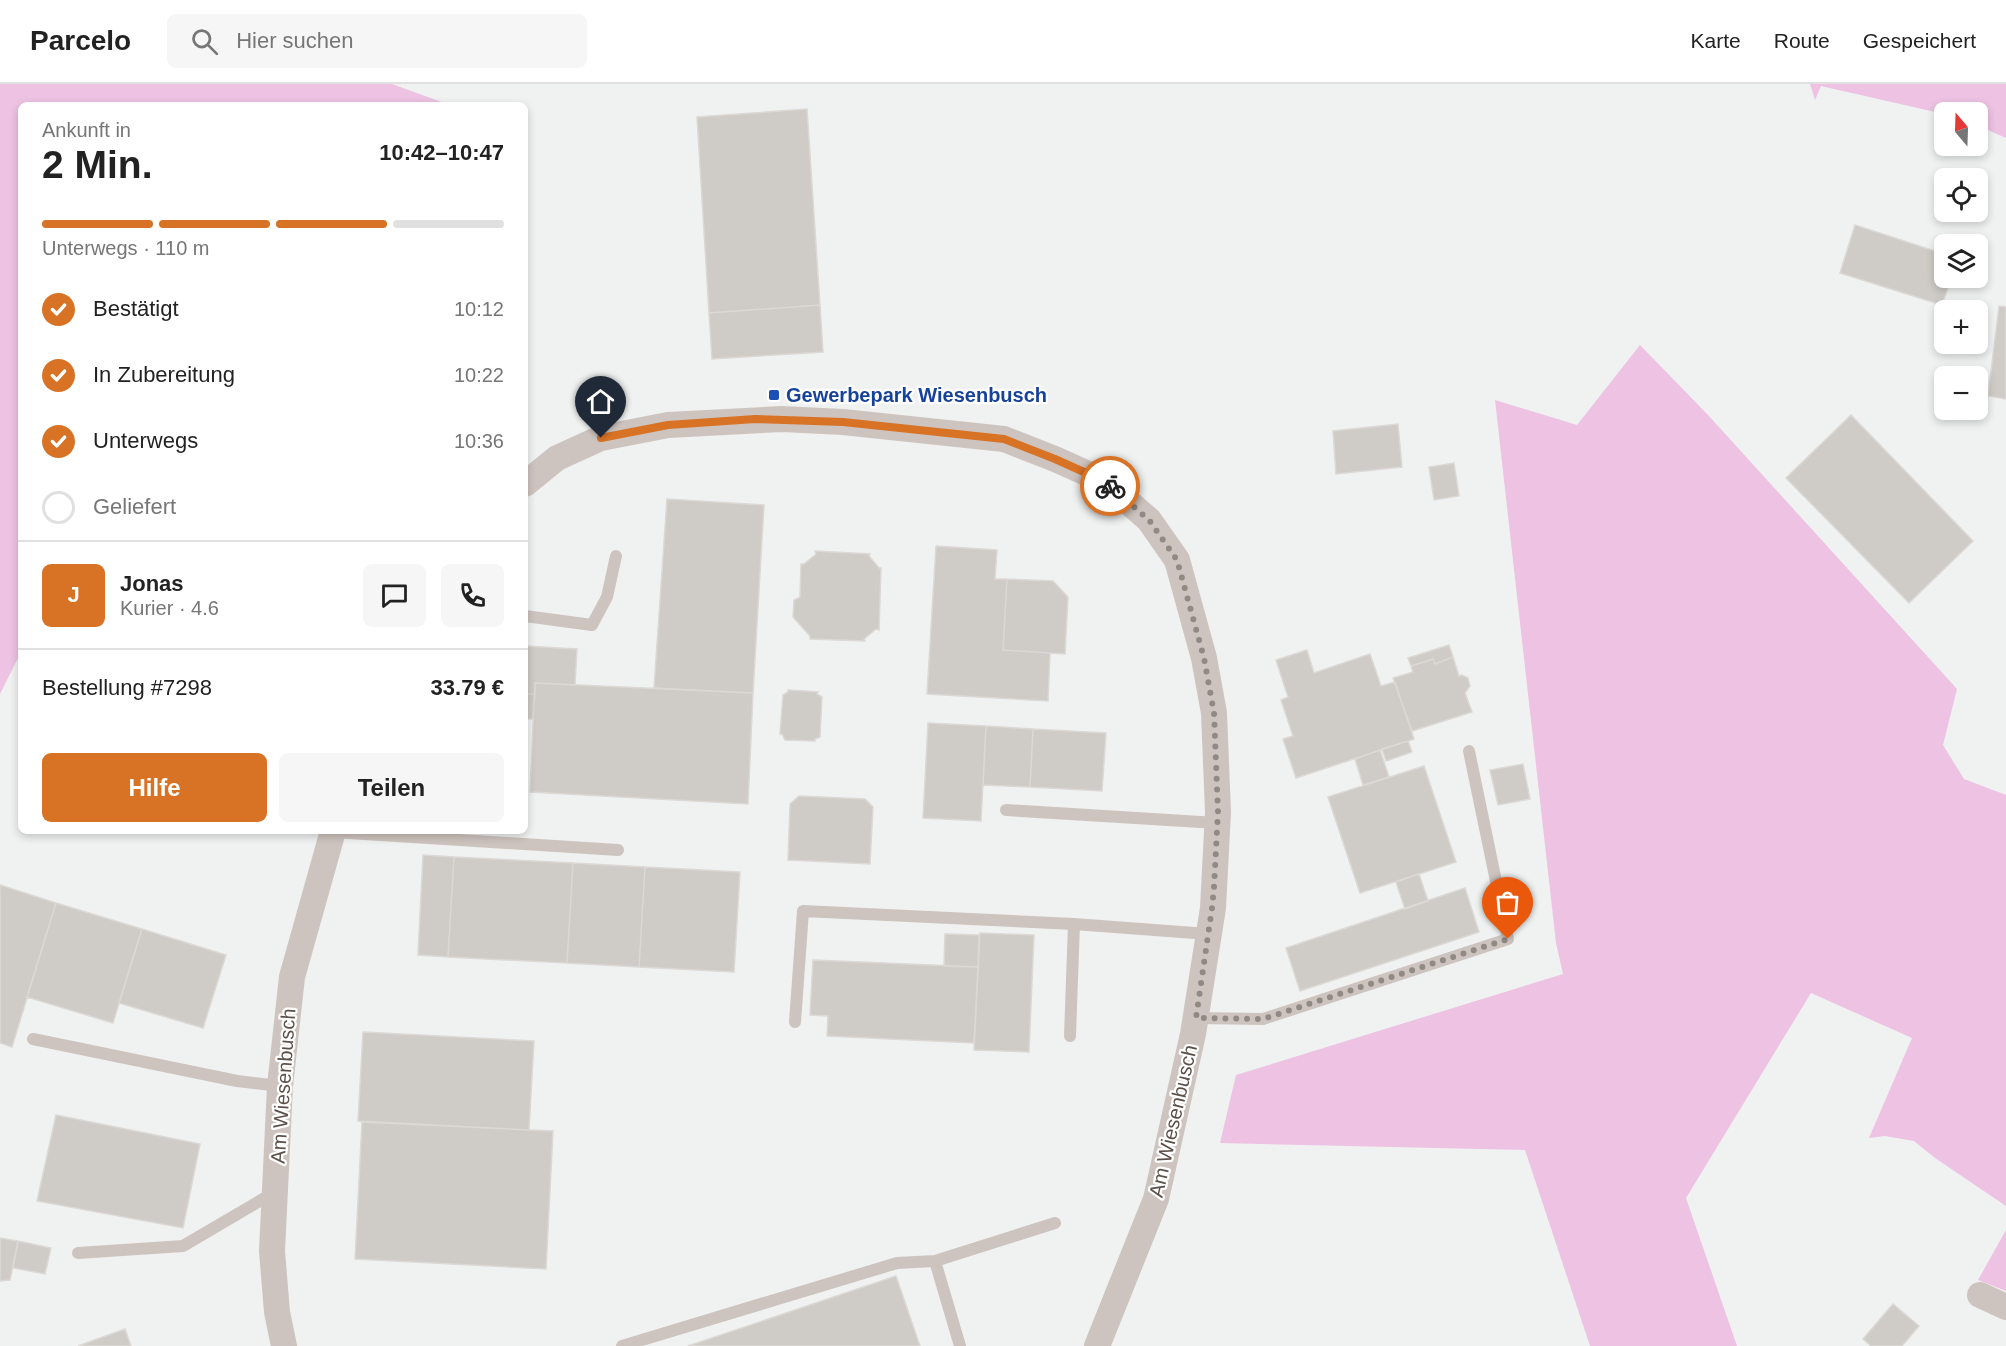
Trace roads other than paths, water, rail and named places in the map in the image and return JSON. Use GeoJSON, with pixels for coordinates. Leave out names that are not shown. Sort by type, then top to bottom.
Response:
{"type":"FeatureCollection","features":[{"type":"Feature","properties":{"kind":"street","name":"Am Wiesenbusch"},"geometry":{"type":"LineString","coordinates":[[528,481],[556,458],[601,438],[668,425],[764,419],[843,422],[1004,439],[1104,481],[1149,520],[1177,560],[1204,658],[1214,713],[1217,823],[1212,908],[1196,1018],[1156,1199],[1097,1346]]}},
{"type":"Feature","properties":{"kind":"street","name":"Am Wiesenbusch"},"geometry":{"type":"LineString","coordinates":[[284,1346],[277,1312],[272,1251],[280,1086],[292,977],[332,834]]}},
{"type":"Feature","properties":{"kind":"street"},"geometry":{"type":"LineString","coordinates":[[1980,1295],[2006,1307]]}},
{"type":"Feature","properties":{"kind":"lane"},"geometry":{"type":"LineString","coordinates":[[528,616],[592,625],[607,597],[616,556]]}},
{"type":"Feature","properties":{"kind":"lane"},"geometry":{"type":"LineString","coordinates":[[1196,1018],[1263,1019],[1508,939],[1469,751]]}},
{"type":"Feature","properties":{"kind":"lane"},"geometry":{"type":"LineString","coordinates":[[1006,810],[1217,823]]}},
{"type":"Feature","properties":{"kind":"lane"},"geometry":{"type":"LineString","coordinates":[[378,834],[618,850]]}},
{"type":"Feature","properties":{"kind":"lane"},"geometry":{"type":"LineString","coordinates":[[795,1022],[803,911],[1074,924],[1208,934]]}},
{"type":"Feature","properties":{"kind":"lane"},"geometry":{"type":"LineString","coordinates":[[1070,1036],[1074,924]]}},
{"type":"Feature","properties":{"kind":"lane"},"geometry":{"type":"LineString","coordinates":[[33,1039],[237,1081],[280,1086]]}},
{"type":"Feature","properties":{"kind":"lane"},"geometry":{"type":"LineString","coordinates":[[78,1253],[183,1246],[275,1192]]}},
{"type":"Feature","properties":{"kind":"lane"},"geometry":{"type":"LineString","coordinates":[[622,1346],[897,1263],[935,1261],[1055,1223]]}},
{"type":"Feature","properties":{"kind":"lane"},"geometry":{"type":"LineString","coordinates":[[935,1261],[960,1346]]}},
{"type":"Feature","properties":{"kind":"place","name":"Gewerbepark Wiesenbusch"},"geometry":{"type":"Point","coordinates":[774,395]}}]}
